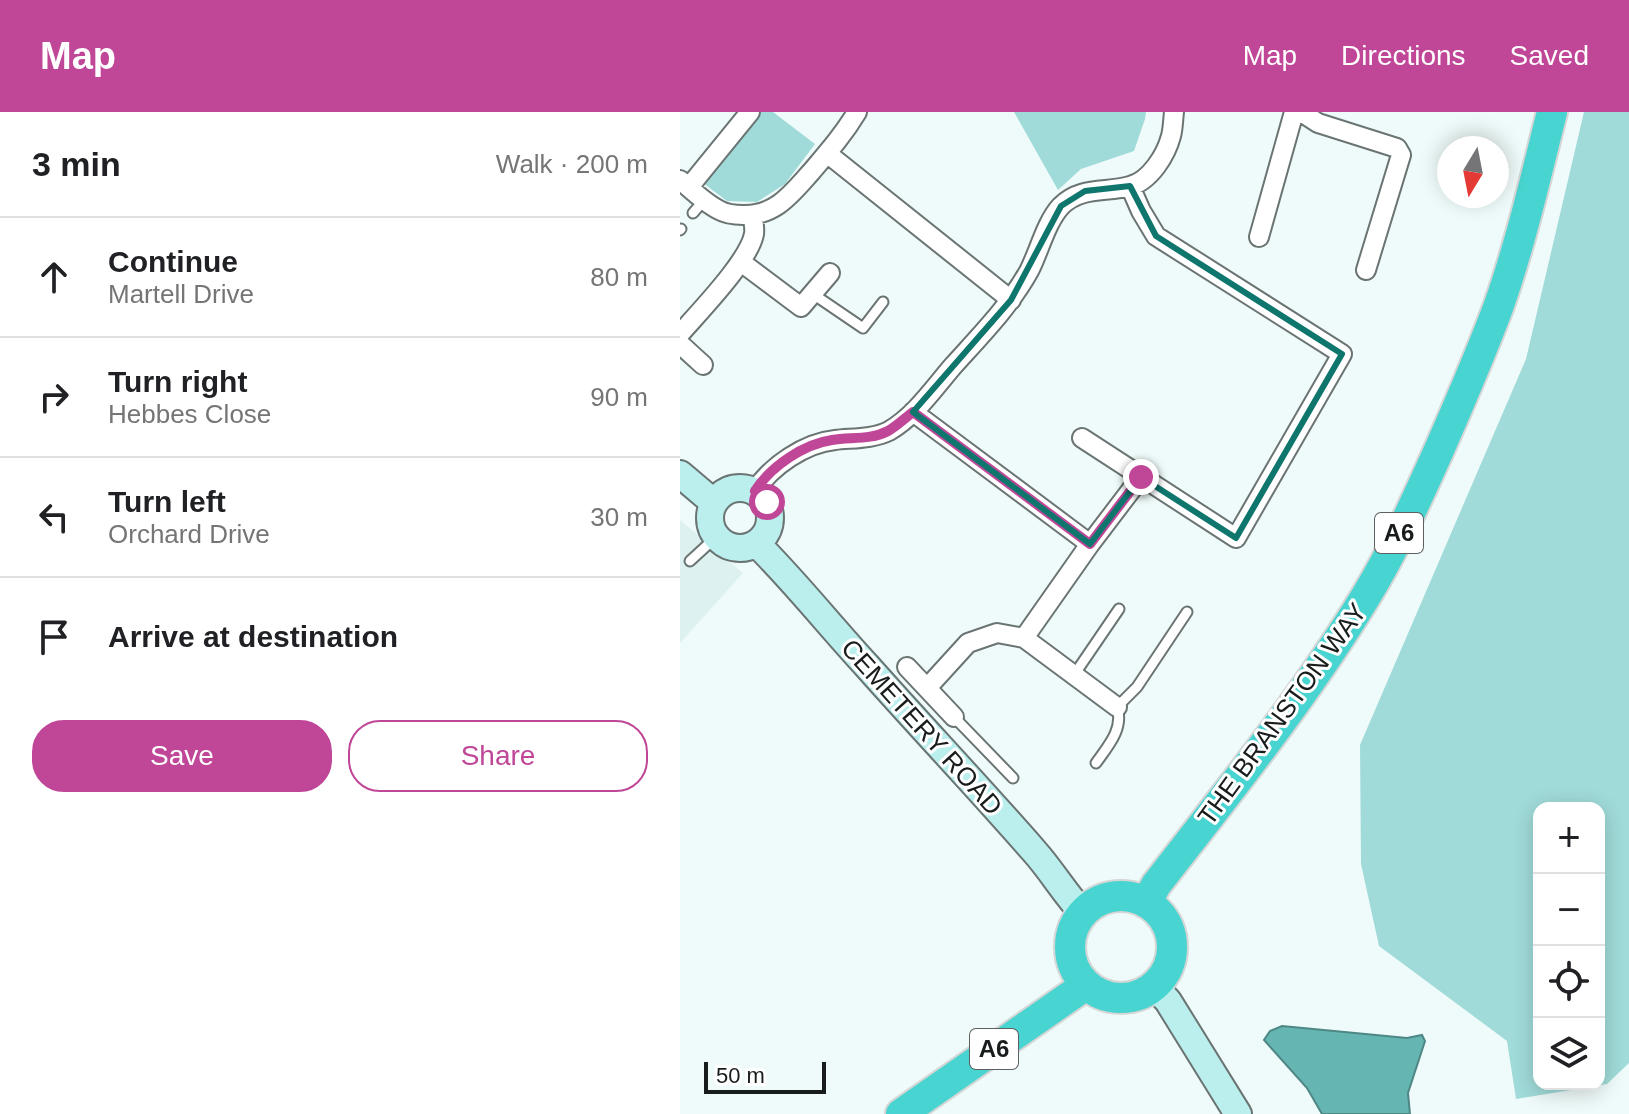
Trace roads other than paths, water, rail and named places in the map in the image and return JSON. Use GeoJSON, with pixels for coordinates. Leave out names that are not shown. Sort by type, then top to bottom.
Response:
{"type":"FeatureCollection","features":[{"type":"Feature","properties":{"kind":"highway","name":"THE BRANSTON WAY"},"geometry":{"type":"LineString","coordinates":[[1146,903],[1156,885],[1314,677],[1367,594],[1416,502],[1499,304],[1552,112]]}},
{"type":"Feature","properties":{"kind":"highway"},"geometry":{"type":"LineString","coordinates":[[1113,897],[1130,897],[1146,903],[1159,913],[1168,927],[1172,942],[1171,958],[1165,974],[1142,994],[1128,998],[1113,998],[1086,985],[1071,958],[1070,941],[1074,926],[1083,913],[1113,897]]}},
{"type":"Feature","properties":{"kind":"highway","name":"A6"},"geometry":{"type":"LineString","coordinates":[[901,1114],[1086,985]]}},
{"type":"Feature","properties":{"kind":"main road"},"geometry":{"type":"LineString","coordinates":[[680,474],[713,502]]}},
{"type":"Feature","properties":{"kind":"main road"},"geometry":{"type":"LineString","coordinates":[[738,487],[755,491],[767,502],[771,521],[766,535],[757,544],[744,549],[725,545],[715,538],[709,518],[713,502],[724,491],[738,487]]}},
{"type":"Feature","properties":{"kind":"main road","name":"CEMETERY ROAD"},"geometry":{"type":"LineString","coordinates":[[757,544],[974,782],[1083,913]]}},
{"type":"Feature","properties":{"kind":"main road"},"geometry":{"type":"LineString","coordinates":[[1154,986],[1168,1001],[1238,1114]]}},
{"type":"Feature","properties":{"kind":"street"},"geometry":{"type":"LineString","coordinates":[[750,112],[684,184],[699,206],[753,216],[781,205],[828,154],[857,112]]}},
{"type":"Feature","properties":{"kind":"street"},"geometry":{"type":"LineString","coordinates":[[755,491],[787,459],[807,447],[887,432],[913,412],[1011,300],[1061,206],[1085,191],[1130,186],[1142,181],[1158,164],[1171,136],[1174,112]]}},
{"type":"Feature","properties":{"kind":"street"},"geometry":{"type":"LineString","coordinates":[[1259,237],[1294,112]]}},
{"type":"Feature","properties":{"kind":"street"},"geometry":{"type":"LineString","coordinates":[[1301,112],[1318,123],[1397,148],[1401,155],[1366,270]]}},
{"type":"Feature","properties":{"kind":"street"},"geometry":{"type":"LineString","coordinates":[[828,154],[1011,300]]}},
{"type":"Feature","properties":{"kind":"street"},"geometry":{"type":"LineString","coordinates":[[1082,438],[1236,538],[1342,354],[1156,236],[1130,186]]}},
{"type":"Feature","properties":{"kind":"street"},"geometry":{"type":"LineString","coordinates":[[680,334],[741,262],[755,232],[753,216]]}},
{"type":"Feature","properties":{"kind":"street"},"geometry":{"type":"LineString","coordinates":[[741,262],[807,300]]}},
{"type":"Feature","properties":{"kind":"street"},"geometry":{"type":"LineString","coordinates":[[802,327],[807,300],[830,273]]}},
{"type":"Feature","properties":{"kind":"street"},"geometry":{"type":"LineString","coordinates":[[680,344],[703,365]]}},
{"type":"Feature","properties":{"kind":"street"},"geometry":{"type":"LineString","coordinates":[[913,412],[1090,544]]}},
{"type":"Feature","properties":{"kind":"street"},"geometry":{"type":"LineString","coordinates":[[1024,638],[1141,477]]}},
{"type":"Feature","properties":{"kind":"street"},"geometry":{"type":"LineString","coordinates":[[927,688],[968,643],[997,633],[1024,638],[1117,707]]}},
{"type":"Feature","properties":{"kind":"street"},"geometry":{"type":"LineString","coordinates":[[907,667],[954,717]]}},
{"type":"Feature","properties":{"kind":"lane"},"geometry":{"type":"LineString","coordinates":[[807,300],[863,328],[883,302]]}},
{"type":"Feature","properties":{"kind":"lane"},"geometry":{"type":"LineString","coordinates":[[690,561],[715,538]]}},
{"type":"Feature","properties":{"kind":"lane"},"geometry":{"type":"LineString","coordinates":[[1074,675],[1119,609]]}},
{"type":"Feature","properties":{"kind":"lane"},"geometry":{"type":"LineString","coordinates":[[1096,763],[1118,728],[1117,707],[1137,687],[1187,612]]}},
{"type":"Feature","properties":{"kind":"lane"},"geometry":{"type":"LineString","coordinates":[[954,717],[1013,778]]}}]}
